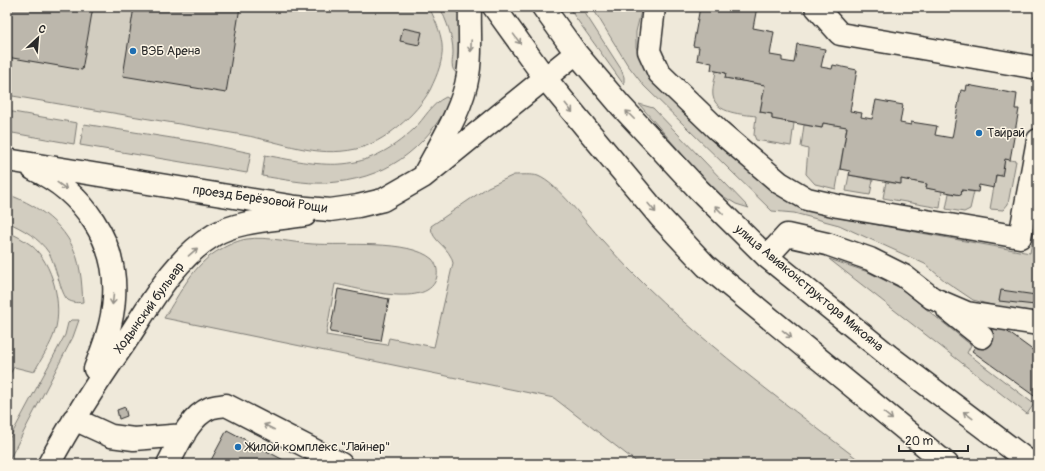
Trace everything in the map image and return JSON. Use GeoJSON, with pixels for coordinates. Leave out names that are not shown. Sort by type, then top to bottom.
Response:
{"type":"FeatureCollection","features":[{"type":"Feature","properties":{"kind":"street"},"geometry":{"type":"LineString","coordinates":[[423,177],[449,126],[461,99],[468,76],[471,50],[470,7]]}},
{"type":"Feature","properties":{"kind":"street"},"geometry":{"type":"LineString","coordinates":[[494,7],[545,78],[661,218],[706,266],[946,464]]}},
{"type":"Feature","properties":{"kind":"street","name":"улица Авиаконструктора Микояна"},"geometry":{"type":"LineString","coordinates":[[543,7],[576,53],[621,106],[699,190],[767,257],[889,356],[1032,464]]}},
{"type":"Feature","properties":{"kind":"street"},"geometry":{"type":"LineString","coordinates":[[654,7],[649,51],[659,73],[718,130],[780,183],[807,199],[838,206],[1020,237],[1037,153]]}},
{"type":"Feature","properties":{"kind":"street"},"geometry":{"type":"LineString","coordinates":[[816,7],[840,34],[1038,68]]}},
{"type":"Feature","properties":{"kind":"street","name":"проезд Берёзовой Рощи"},"geometry":{"type":"LineString","coordinates":[[11,160],[264,202],[330,210],[358,206],[383,200],[423,177],[576,53]]}},
{"type":"Feature","properties":{"kind":"street","name":"Ходынский бульвар"},"geometry":{"type":"LineString","coordinates":[[11,160],[43,174],[65,188],[84,207],[102,233],[112,262],[114,298],[106,341],[77,413]]}},
{"type":"Feature","properties":{"kind":"street","name":"Ходынский бульвар"},"geometry":{"type":"LineString","coordinates":[[49,464],[77,413],[145,310],[190,253],[215,234],[248,223],[330,210]]}},
{"type":"Feature","properties":{"kind":"street"},"geometry":{"type":"LineString","coordinates":[[767,257],[787,235],[827,244],[870,259],[904,276],[982,338]]}},
{"type":"Feature","properties":{"kind":"street"},"geometry":{"type":"LineString","coordinates":[[932,298],[967,313],[1038,324]]}},
{"type":"Feature","properties":{"kind":"street"},"geometry":{"type":"LineString","coordinates":[[168,464],[184,435],[198,416],[210,408],[226,404],[341,464]]}},
{"type":"Feature","properties":{"kind":"street"},"geometry":{"type":"LineString","coordinates":[[77,413],[111,436],[134,439],[184,435]]}},
{"type":"Feature","properties":{"kind":"shaded area"},"geometry":{"type":"Polygon","coordinates":[[[7,7],[429,7],[439,30],[442,58],[436,78],[430,90],[417,108],[399,126],[378,141],[367,146],[356,149],[327,152],[299,148],[243,135],[7,95],[7,7]]]}},
{"type":"Feature","properties":{"kind":"shaded area"},"geometry":{"type":"Polygon","coordinates":[[[440,7],[460,7],[464,19],[458,74],[452,67],[452,40],[440,7]]]}},
{"type":"Feature","properties":{"kind":"shaded area"},"geometry":{"type":"Polygon","coordinates":[[[568,7],[581,7],[621,69],[624,77],[624,85],[568,7]]]}},
{"type":"Feature","properties":{"kind":"shaded area"},"geometry":{"type":"Polygon","coordinates":[[[592,7],[642,7],[636,32],[636,47],[647,71],[774,192],[802,209],[840,218],[1030,253],[1038,207],[1038,312],[995,306],[973,300],[945,281],[925,264],[839,225],[794,213],[772,211],[644,86],[627,64],[592,7]]]}},
{"type":"Feature","properties":{"kind":"shaded area"},"geometry":{"type":"Polygon","coordinates":[[[716,71],[726,73],[725,78],[765,85],[760,112],[772,114],[772,119],[794,123],[791,146],[756,140],[754,135],[756,116],[737,114],[724,110],[715,102],[713,87],[716,71]]]}},
{"type":"Feature","properties":{"kind":"shaded area"},"geometry":{"type":"Polygon","coordinates":[[[446,97],[451,100],[428,134],[415,148],[400,160],[384,169],[347,181],[325,183],[302,182],[262,176],[265,155],[307,162],[344,164],[361,161],[378,154],[396,144],[414,129],[436,103],[446,97]]]}},
{"type":"Feature","properties":{"kind":"shaded area"},"geometry":{"type":"Polygon","coordinates":[[[639,104],[653,108],[749,208],[736,204],[713,190],[639,104]]]}},
{"type":"Feature","properties":{"kind":"shaded area"},"geometry":{"type":"Polygon","coordinates":[[[7,111],[77,123],[74,144],[7,132],[7,111]]]}},
{"type":"Feature","properties":{"kind":"shaded area"},"geometry":{"type":"Polygon","coordinates":[[[823,123],[847,127],[836,189],[815,184],[806,174],[808,149],[801,147],[804,125],[822,128],[823,123]]]}},
{"type":"Feature","properties":{"kind":"shaded area"},"geometry":{"type":"Polygon","coordinates":[[[84,124],[203,143],[251,153],[247,173],[80,145],[84,124]]]}},
{"type":"Feature","properties":{"kind":"shaded area"},"geometry":{"type":"Polygon","coordinates":[[[1005,159],[1016,161],[1008,204],[1003,210],[990,209],[996,175],[1002,176],[1005,159]]]}},
{"type":"Feature","properties":{"kind":"shaded area"},"geometry":{"type":"Polygon","coordinates":[[[514,175],[538,176],[546,180],[563,195],[632,272],[695,331],[761,385],[864,464],[639,464],[554,398],[164,318],[195,270],[211,255],[230,244],[241,240],[263,238],[313,244],[392,246],[408,248],[422,253],[432,259],[436,265],[437,276],[432,287],[421,293],[392,295],[335,284],[326,335],[387,345],[389,338],[434,347],[453,263],[448,252],[434,236],[431,226],[488,187],[514,175]]]}},
{"type":"Feature","properties":{"kind":"shaded area"},"geometry":{"type":"Polygon","coordinates":[[[849,175],[873,180],[870,195],[846,191],[849,175]]]}},
{"type":"Feature","properties":{"kind":"shaded area"},"geometry":{"type":"Polygon","coordinates":[[[901,179],[927,184],[926,188],[942,191],[940,208],[883,198],[886,182],[900,184],[901,179]]]}},
{"type":"Feature","properties":{"kind":"shaded area"},"geometry":{"type":"Polygon","coordinates":[[[962,190],[974,192],[970,209],[964,212],[946,209],[949,193],[961,195],[962,190]]]}},
{"type":"Feature","properties":{"kind":"shaded area"},"geometry":{"type":"Polygon","coordinates":[[[7,194],[33,206],[55,222],[64,232],[77,257],[81,275],[83,302],[72,302],[65,297],[49,253],[36,238],[7,222],[7,194]]]}},
{"type":"Feature","properties":{"kind":"shaded area"},"geometry":{"type":"Polygon","coordinates":[[[7,232],[31,245],[45,262],[54,285],[58,309],[55,331],[34,372],[14,367],[7,379],[7,232]]]}},
{"type":"Feature","properties":{"kind":"shaded area"},"geometry":{"type":"Polygon","coordinates":[[[829,259],[868,272],[900,288],[971,345],[967,353],[1034,404],[1027,414],[829,259]]]}},
{"type":"Feature","properties":{"kind":"shaded area"},"geometry":{"type":"Polygon","coordinates":[[[71,320],[79,320],[73,337],[7,464],[7,443],[65,335],[68,323],[71,320]]]}},
{"type":"Feature","properties":{"kind":"building"},"geometry":{"type":"Polygon","coordinates":[[[7,7],[93,7],[82,70],[7,57],[7,7]]]}},
{"type":"Feature","properties":{"kind":"building"},"geometry":{"type":"Polygon","coordinates":[[[134,7],[240,7],[226,93],[123,76],[134,7]]]}},
{"type":"Feature","properties":{"kind":"building"},"geometry":{"type":"Polygon","coordinates":[[[700,7],[757,7],[753,28],[774,32],[770,55],[782,57],[782,61],[794,63],[797,44],[825,49],[821,67],[832,69],[833,65],[857,70],[850,111],[862,113],[861,117],[872,119],[876,100],[903,105],[900,123],[911,125],[911,122],[937,126],[935,135],[952,138],[961,90],[966,91],[967,85],[1017,94],[1015,109],[1019,109],[1010,160],[1005,159],[1002,176],[996,175],[994,188],[979,185],[978,192],[962,190],[961,195],[926,188],[927,184],[901,179],[901,184],[849,175],[850,171],[840,169],[847,127],[823,123],[822,128],[772,119],[772,114],[760,112],[765,85],[725,78],[726,73],[711,70],[712,63],[697,60],[699,47],[693,46],[700,7]]]}},
{"type":"Feature","properties":{"kind":"building"},"geometry":{"type":"Polygon","coordinates":[[[403,28],[422,32],[419,45],[400,41],[403,28]]]}},
{"type":"Feature","properties":{"kind":"building"},"geometry":{"type":"Polygon","coordinates":[[[338,289],[389,299],[381,341],[330,332],[338,289]]]}},
{"type":"Feature","properties":{"kind":"building"},"geometry":{"type":"Polygon","coordinates":[[[1001,290],[1036,295],[1035,305],[999,301],[1001,290]]]}},
{"type":"Feature","properties":{"kind":"building"},"geometry":{"type":"Polygon","coordinates":[[[994,322],[1038,354],[1037,398],[972,351],[994,322]]]}},
{"type":"Feature","properties":{"kind":"building"},"geometry":{"type":"Polygon","coordinates":[[[125,407],[127,416],[119,419],[117,410],[125,407]]]}},
{"type":"Feature","properties":{"kind":"building","name":"Жилой комплекс \"Лайнер\""},"geometry":{"type":"Polygon","coordinates":[[[227,430],[291,464],[209,464],[227,430]]]}},
{"type":"Feature","properties":{"kind":"place","name":"ВЭБ Арена"},"geometry":{"type":"Point","coordinates":[133,51]}},
{"type":"Feature","properties":{"kind":"place","name":"Тайрай"},"geometry":{"type":"Point","coordinates":[979,133]}},
{"type":"Feature","properties":{"kind":"place","name":"Жилой комплекс \"Лайнер\""},"geometry":{"type":"Point","coordinates":[238,447]}}]}
